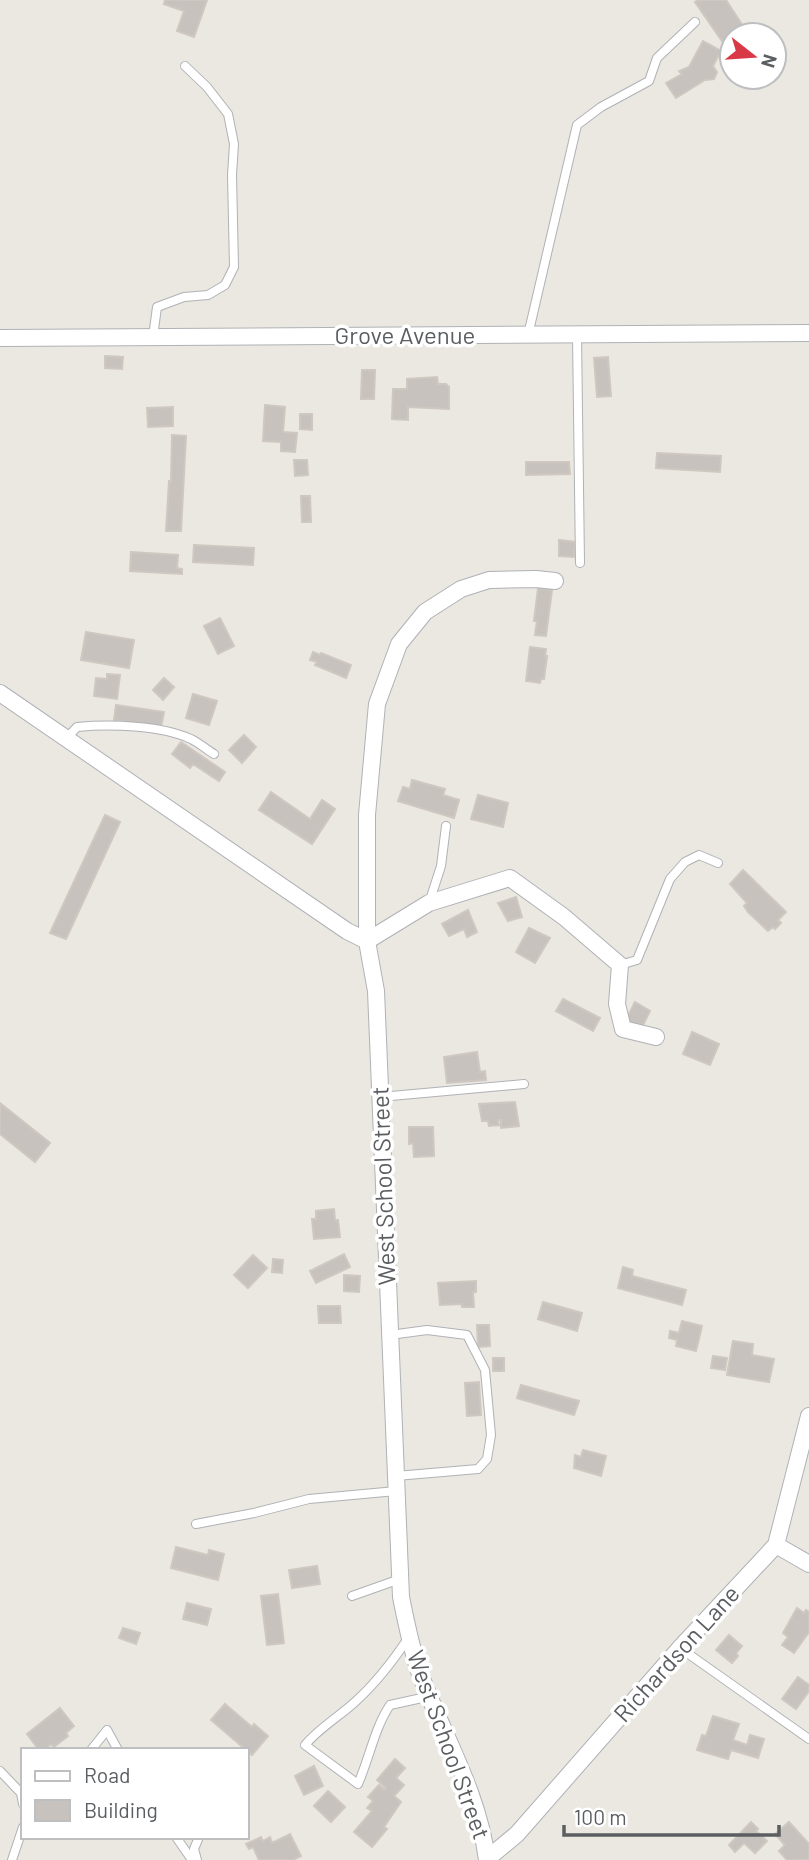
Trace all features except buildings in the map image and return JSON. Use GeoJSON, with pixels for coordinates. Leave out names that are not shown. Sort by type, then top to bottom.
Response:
{"type":"FeatureCollection","features":[{"type":"Feature","properties":{"kind":"street","name":"Grove Avenue"},"geometry":{"type":"LineString","coordinates":[[0,338],[809,333]]}},
{"type":"Feature","properties":{"kind":"street","name":"West School Street"},"geometry":{"type":"LineString","coordinates":[[487,1860],[463,1775],[420,1672],[401,1597],[376,991],[367,941],[367,816],[377,704],[399,644],[425,612],[461,589],[489,580],[555,581]]}},
{"type":"Feature","properties":{"kind":"street"},"geometry":{"type":"LineString","coordinates":[[0,693],[347,932],[367,941],[429,903],[510,878],[564,918],[620,965],[617,1004],[623,1029],[656,1037]]}},
{"type":"Feature","properties":{"kind":"street","name":"Richardson Lane"},"geometry":{"type":"LineString","coordinates":[[487,1860],[517,1834],[680,1648],[776,1545],[809,1416]]}},
{"type":"Feature","properties":{"kind":"street"},"geometry":{"type":"LineString","coordinates":[[776,1545],[809,1564]]}},
{"type":"Feature","properties":{"kind":"lane"},"geometry":{"type":"LineString","coordinates":[[528,335],[577,125],[601,107],[649,81],[657,58],[695,22]]}},
{"type":"Feature","properties":{"kind":"lane"},"geometry":{"type":"LineString","coordinates":[[153,337],[157,307],[184,297],[208,295],[225,285],[234,267],[234,144],[228,114],[186,66]]}},
{"type":"Feature","properties":{"kind":"lane"},"geometry":{"type":"LineString","coordinates":[[577,335],[580,563]]}},
{"type":"Feature","properties":{"kind":"lane"},"geometry":{"type":"LineString","coordinates":[[66,739],[77,727],[131,727],[190,739],[214,754]]}},
{"type":"Feature","properties":{"kind":"lane"},"geometry":{"type":"LineString","coordinates":[[429,903],[441,866],[446,826]]}},
{"type":"Feature","properties":{"kind":"lane"},"geometry":{"type":"LineString","coordinates":[[620,965],[637,960],[670,879],[685,862],[699,855],[718,863]]}},
{"type":"Feature","properties":{"kind":"lane"},"geometry":{"type":"LineString","coordinates":[[380,1097],[524,1084]]}},
{"type":"Feature","properties":{"kind":"lane"},"geometry":{"type":"LineString","coordinates":[[196,1524],[309,1499],[478,1469],[487,1460],[491,1435],[485,1370],[467,1335],[426,1330],[390,1335]]}},
{"type":"Feature","properties":{"kind":"lane"},"geometry":{"type":"LineString","coordinates":[[352,1596],[400,1579]]}},
{"type":"Feature","properties":{"kind":"lane"},"geometry":{"type":"LineString","coordinates":[[409,1637],[384,1674],[354,1703],[317,1731],[305,1745],[358,1784],[381,1718],[390,1705],[430,1696]]}},
{"type":"Feature","properties":{"kind":"lane"},"geometry":{"type":"LineString","coordinates":[[680,1648],[809,1739]]}},
{"type":"Feature","properties":{"kind":"lane"},"geometry":{"type":"LineString","coordinates":[[93,1748],[107,1730],[117,1748]]}},
{"type":"Feature","properties":{"kind":"lane"},"geometry":{"type":"LineString","coordinates":[[0,1770],[21,1793]]}},
{"type":"Feature","properties":{"kind":"lane"},"geometry":{"type":"LineString","coordinates":[[12,1860],[21,1833]]}},
{"type":"Feature","properties":{"kind":"lane"},"geometry":{"type":"LineString","coordinates":[[178,1839],[195,1860]]}},
{"type":"Feature","properties":{"kind":"lane"},"geometry":{"type":"LineString","coordinates":[[195,1860],[194,1849],[198,1839]]}}]}
